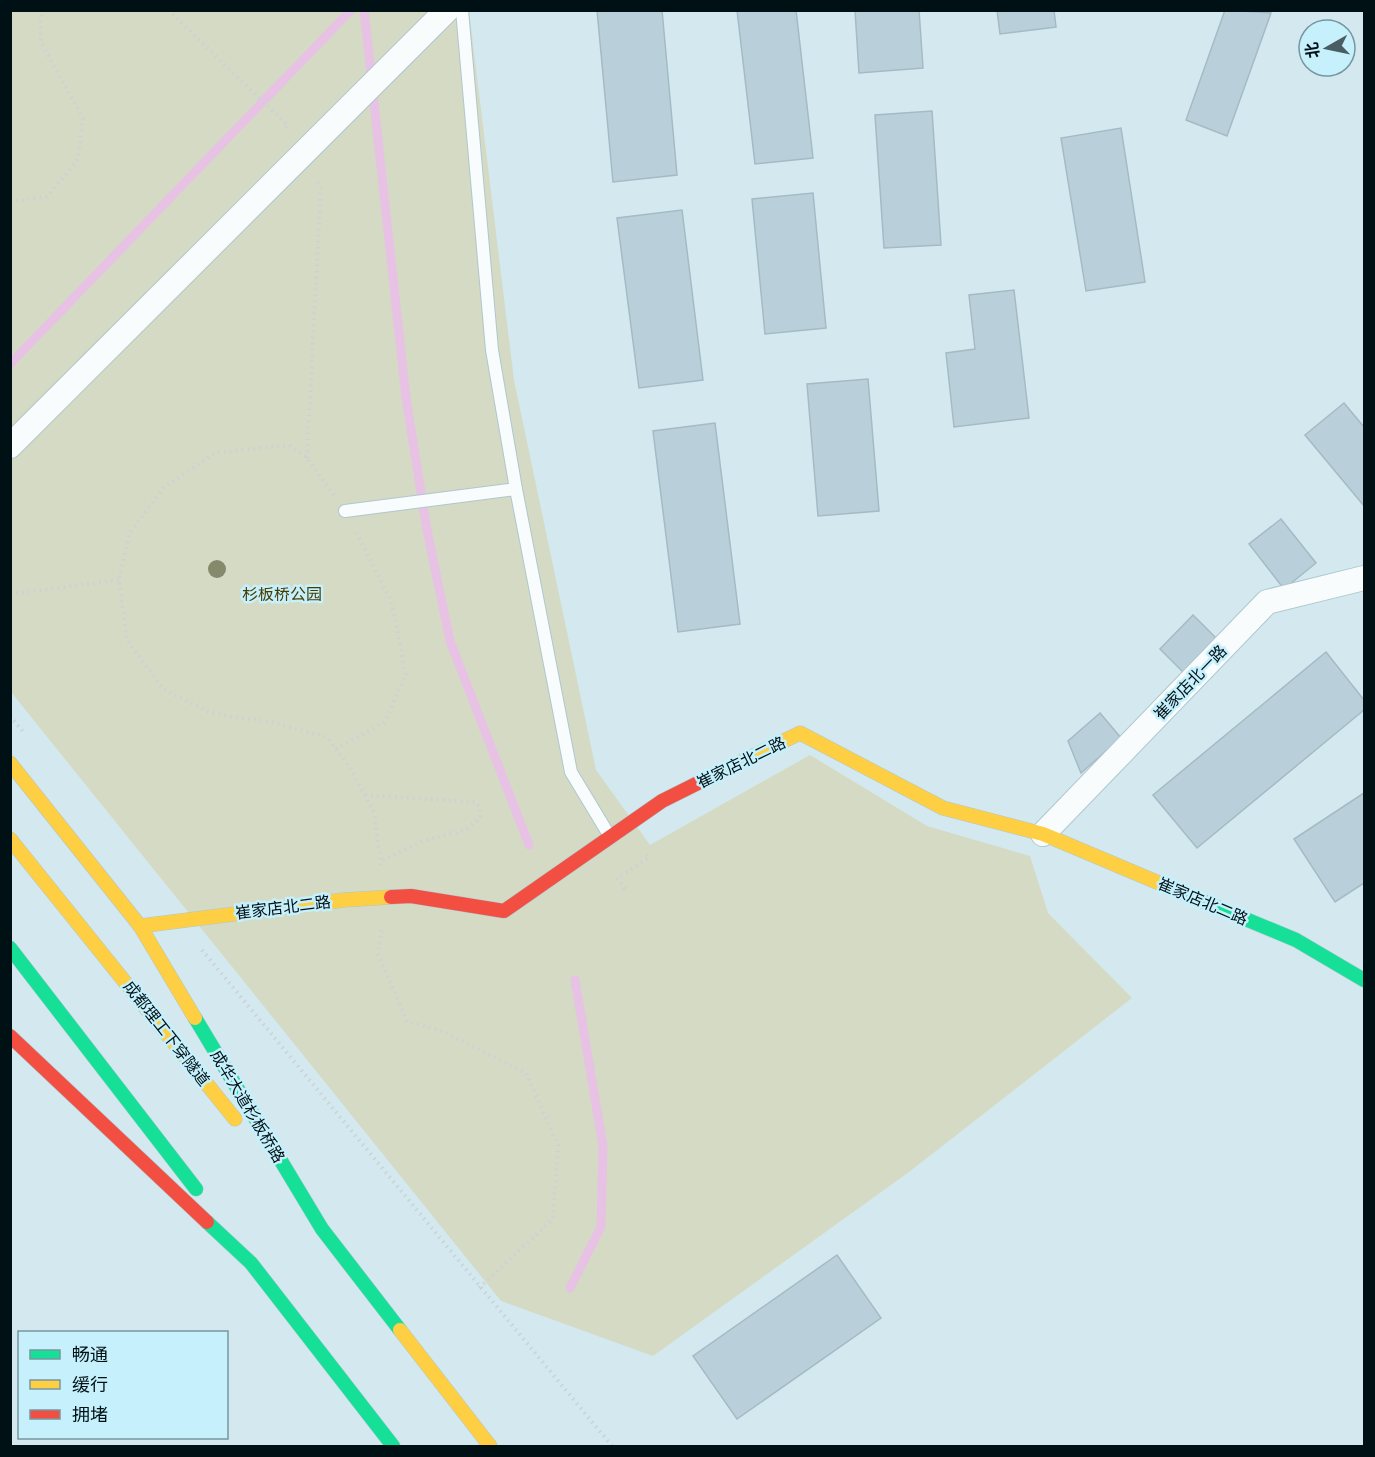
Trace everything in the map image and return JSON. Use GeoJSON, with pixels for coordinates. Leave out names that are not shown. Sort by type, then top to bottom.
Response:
{"type":"FeatureCollection","features":[{"type":"Feature","properties":{"kind":"main road","name":"崔家店北二路"},"geometry":{"type":"LineString","coordinates":[[140,926],[385,897],[411,896],[504,911],[662,801],[800,733],[943,808],[1043,834],[1296,940],[1365,980]]}},
{"type":"Feature","properties":{"kind":"main road","name":"成华大道杉板桥路"},"geometry":{"type":"LineString","coordinates":[[10,763],[140,926],[322,1228],[490,1446]]}},
{"type":"Feature","properties":{"kind":"main road","name":"成都理工下穿隧道"},"geometry":{"type":"LineString","coordinates":[[10,839],[322,1228]]}},
{"type":"Feature","properties":{"kind":"main road"},"geometry":{"type":"LineString","coordinates":[[10,948],[393,1446]]}},
{"type":"Feature","properties":{"kind":"main road"},"geometry":{"type":"LineString","coordinates":[[10,1036],[251,1263]]}},
{"type":"Feature","properties":{"kind":"street"},"geometry":{"type":"LineString","coordinates":[[10,446],[447,10]]}},
{"type":"Feature","properties":{"kind":"street","name":"崔家店北一路"},"geometry":{"type":"LineString","coordinates":[[1043,834],[1267,602],[1365,578]]}},
{"type":"Feature","properties":{"kind":"lane"},"geometry":{"type":"LineString","coordinates":[[462,10],[492,350],[516,489],[571,772],[609,836]]}},
{"type":"Feature","properties":{"kind":"lane"},"geometry":{"type":"LineString","coordinates":[[345,511],[516,489]]}},
{"type":"Feature","properties":{"kind":"path"},"geometry":{"type":"LineString","coordinates":[[10,202],[48,196],[78,159],[82,118],[41,42],[41,10]]}},
{"type":"Feature","properties":{"kind":"path"},"geometry":{"type":"LineString","coordinates":[[168,10],[288,126],[274,140],[321,186],[307,458]]}},
{"type":"Feature","properties":{"kind":"path"},"geometry":{"type":"LineString","coordinates":[[336,749],[385,722],[406,674],[391,600],[345,511],[307,458],[289,445],[215,453],[164,487],[129,534],[119,580],[127,640],[163,689],[211,713],[270,722],[327,737],[336,749],[351,769],[374,812],[385,897],[378,954],[407,1021],[441,1031],[526,1073],[558,1145],[553,1219],[479,1288]]}},
{"type":"Feature","properties":{"kind":"path"},"geometry":{"type":"LineString","coordinates":[[10,594],[119,580]]}},
{"type":"Feature","properties":{"kind":"path"},"geometry":{"type":"LineString","coordinates":[[10,716],[26,734]]}},
{"type":"Feature","properties":{"kind":"path"},"geometry":{"type":"LineString","coordinates":[[365,795],[475,802],[482,809],[480,819],[467,829],[424,841],[380,861]]}},
{"type":"Feature","properties":{"kind":"path"},"geometry":{"type":"LineString","coordinates":[[177,920],[612,1446]]}},
{"type":"Feature","properties":{"kind":"green space","name":"杉板桥公园"},"geometry":{"type":"Polygon","coordinates":[[[10,11],[469,11],[514,380],[596,770],[650,845],[810,755],[927,826],[1030,856],[1048,913],[1132,998],[909,1172],[653,1356],[501,1301],[11,692],[10,11]]]}},
{"type":"Feature","properties":{"kind":"building"},"geometry":{"type":"Polygon","coordinates":[[[597,10],[662,10],[677,175],[613,182],[597,10]]]}},
{"type":"Feature","properties":{"kind":"building"},"geometry":{"type":"Polygon","coordinates":[[[737,10],[796,10],[813,158],[755,164],[737,10]]]}},
{"type":"Feature","properties":{"kind":"building"},"geometry":{"type":"Polygon","coordinates":[[[855,10],[919,10],[923,68],[859,73],[855,10]]]}},
{"type":"Feature","properties":{"kind":"building"},"geometry":{"type":"Polygon","coordinates":[[[997,10],[1054,10],[1056,27],[1000,34],[997,10]]]}},
{"type":"Feature","properties":{"kind":"building"},"geometry":{"type":"Polygon","coordinates":[[[1225,10],[1271,13],[1227,136],[1186,120],[1225,10]]]}},
{"type":"Feature","properties":{"kind":"building"},"geometry":{"type":"Polygon","coordinates":[[[932,111],[941,245],[884,248],[875,115],[932,111]]]}},
{"type":"Feature","properties":{"kind":"building"},"geometry":{"type":"Polygon","coordinates":[[[1121,128],[1145,282],[1086,291],[1061,138],[1121,128]]]}},
{"type":"Feature","properties":{"kind":"building"},"geometry":{"type":"Polygon","coordinates":[[[813,193],[826,328],[765,334],[752,199],[813,193]]]}},
{"type":"Feature","properties":{"kind":"building"},"geometry":{"type":"Polygon","coordinates":[[[682,210],[703,380],[639,388],[617,218],[682,210]]]}},
{"type":"Feature","properties":{"kind":"building"},"geometry":{"type":"Polygon","coordinates":[[[1014,290],[1029,418],[954,427],[946,353],[975,349],[969,295],[1014,290]]]}},
{"type":"Feature","properties":{"kind":"building"},"geometry":{"type":"Polygon","coordinates":[[[868,379],[879,511],[818,516],[807,384],[868,379]]]}},
{"type":"Feature","properties":{"kind":"building"},"geometry":{"type":"Polygon","coordinates":[[[1344,403],[1364,427],[1364,506],[1305,435],[1344,403]]]}},
{"type":"Feature","properties":{"kind":"building"},"geometry":{"type":"Polygon","coordinates":[[[715,423],[740,624],[678,632],[653,431],[715,423]]]}},
{"type":"Feature","properties":{"kind":"building"},"geometry":{"type":"Polygon","coordinates":[[[1281,519],[1316,563],[1284,589],[1249,544],[1281,519]]]}},
{"type":"Feature","properties":{"kind":"building"},"geometry":{"type":"Polygon","coordinates":[[[1193,615],[1216,638],[1183,672],[1160,649],[1193,615]]]}},
{"type":"Feature","properties":{"kind":"building"},"geometry":{"type":"Polygon","coordinates":[[[1326,652],[1364,700],[1364,710],[1197,848],[1153,795],[1326,652]]]}},
{"type":"Feature","properties":{"kind":"building"},"geometry":{"type":"Polygon","coordinates":[[[1100,713],[1121,738],[1081,773],[1068,741],[1100,713]]]}},
{"type":"Feature","properties":{"kind":"building"},"geometry":{"type":"Polygon","coordinates":[[[1364,793],[1364,883],[1335,902],[1294,839],[1364,793]]]}},
{"type":"Feature","properties":{"kind":"building"},"geometry":{"type":"Polygon","coordinates":[[[837,1255],[881,1318],[737,1419],[693,1356],[837,1255]]]}},
{"type":"Feature","properties":{"kind":"waterway"},"geometry":{"type":"LineString","coordinates":[[10,364],[351,10]]}},
{"type":"Feature","properties":{"kind":"waterway"},"geometry":{"type":"LineString","coordinates":[[364,10],[406,398],[427,530],[450,641],[529,845]]}},
{"type":"Feature","properties":{"kind":"waterway"},"geometry":{"type":"LineString","coordinates":[[570,1288],[601,1227],[603,1146],[575,980]]}},
{"type":"Feature","properties":{"kind":"traffic: fast"},"geometry":{"type":"LineString","coordinates":[[1178,891],[1296,940],[1364,980]]}},
{"type":"Feature","properties":{"kind":"traffic: fast"},"geometry":{"type":"LineString","coordinates":[[10,948],[196,1189]]}},
{"type":"Feature","properties":{"kind":"traffic: fast"},"geometry":{"type":"LineString","coordinates":[[195,1018],[322,1229],[400,1330]]}},
{"type":"Feature","properties":{"kind":"traffic: fast"},"geometry":{"type":"LineString","coordinates":[[207,1222],[251,1263],[393,1446]]}},
{"type":"Feature","properties":{"kind":"traffic: slow"},"geometry":{"type":"LineString","coordinates":[[698,783],[800,733],[943,808],[1043,834],[1178,891]]}},
{"type":"Feature","properties":{"kind":"traffic: slow"},"geometry":{"type":"LineString","coordinates":[[10,763],[140,926],[195,1018]]}},
{"type":"Feature","properties":{"kind":"traffic: slow"},"geometry":{"type":"LineString","coordinates":[[10,839],[235,1119]]}},
{"type":"Feature","properties":{"kind":"traffic: slow"},"geometry":{"type":"LineString","coordinates":[[140,926],[344,900],[391,897]]}},
{"type":"Feature","properties":{"kind":"traffic: slow"},"geometry":{"type":"LineString","coordinates":[[400,1330],[490,1446]]}},
{"type":"Feature","properties":{"kind":"traffic: jam"},"geometry":{"type":"LineString","coordinates":[[391,897],[411,896],[504,911],[662,801],[698,783]]}},
{"type":"Feature","properties":{"kind":"traffic: jam"},"geometry":{"type":"LineString","coordinates":[[10,1036],[207,1222]]}}]}
